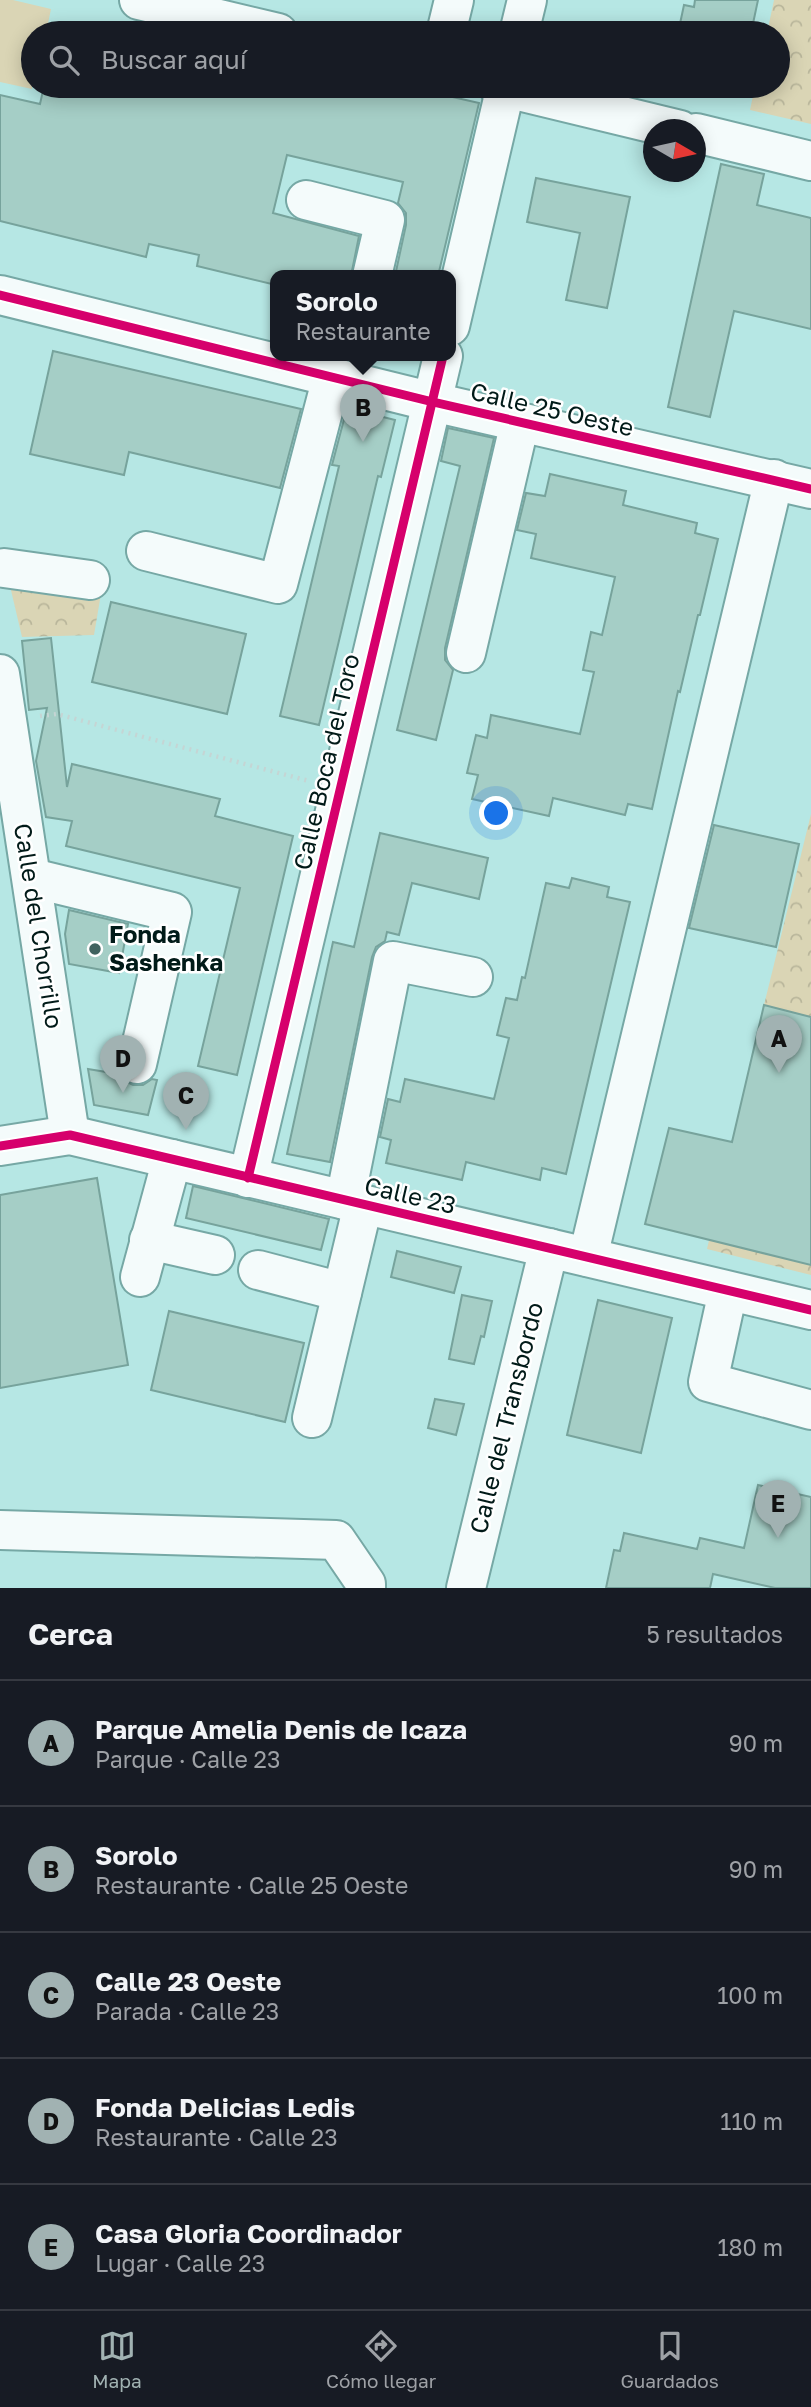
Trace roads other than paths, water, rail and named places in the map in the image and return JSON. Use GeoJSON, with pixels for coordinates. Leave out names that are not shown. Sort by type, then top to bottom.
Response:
{"type":"FeatureCollection","features":[{"type":"Feature","properties":{"kind":"street"},"geometry":{"type":"LineString","coordinates":[[138,0],[227,21]]}},
{"type":"Feature","properties":{"kind":"street"},"geometry":{"type":"LineString","coordinates":[[449,21],[454,0]]}},
{"type":"Feature","properties":{"kind":"street"},"geometry":{"type":"LineString","coordinates":[[522,21],[527,0]]}},
{"type":"Feature","properties":{"kind":"street"},"geometry":{"type":"LineString","coordinates":[[456,299],[501,98]]}},
{"type":"Feature","properties":{"kind":"street"},"geometry":{"type":"LineString","coordinates":[[552,98],[643,121]]}},
{"type":"Feature","properties":{"kind":"street"},"geometry":{"type":"LineString","coordinates":[[706,136],[811,161]]}},
{"type":"Feature","properties":{"kind":"street"},"geometry":{"type":"LineString","coordinates":[[306,200],[385,220],[373,270]]}},
{"type":"Feature","properties":{"kind":"street","name":"Calle 25 Oeste"},"geometry":{"type":"LineString","coordinates":[[0,295],[270,355]]}},
{"type":"Feature","properties":{"kind":"street","name":"Calle 25 Oeste"},"geometry":{"type":"LineString","coordinates":[[298,361],[343,371],[433,402],[811,489]]}},
{"type":"Feature","properties":{"kind":"street","name":"Calle Boca del Toro"},"geometry":{"type":"LineString","coordinates":[[248,1178],[442,361]]}},
{"type":"Feature","properties":{"kind":"street"},"geometry":{"type":"LineString","coordinates":[[146,551],[278,584],[343,371]]}},
{"type":"Feature","properties":{"kind":"street"},"geometry":{"type":"LineString","coordinates":[[466,653],[520,422]]}},
{"type":"Feature","properties":{"kind":"street"},"geometry":{"type":"LineString","coordinates":[[588,1257],[774,480]]}},
{"type":"Feature","properties":{"kind":"street"},"geometry":{"type":"LineString","coordinates":[[4,568],[90,580]]}},
{"type":"Feature","properties":{"kind":"street","name":"Calle del Chorrillo"},"geometry":{"type":"LineString","coordinates":[[0,674],[7,719],[9,797],[32,878],[70,1135]]}},
{"type":"Feature","properties":{"kind":"street"},"geometry":{"type":"LineString","coordinates":[[32,878],[172,912],[137,1064]]}},
{"type":"Feature","properties":{"kind":"street"},"geometry":{"type":"LineString","coordinates":[[312,1418],[342,1292],[393,961],[473,977]]}},
{"type":"Feature","properties":{"kind":"street","name":"Calle 23"},"geometry":{"type":"LineString","coordinates":[[0,1146],[70,1135],[811,1310]]}},
{"type":"Feature","properties":{"kind":"street"},"geometry":{"type":"LineString","coordinates":[[139,1277],[172,1159]]}},
{"type":"Feature","properties":{"kind":"street"},"geometry":{"type":"LineString","coordinates":[[149,1240],[215,1255]]}},
{"type":"Feature","properties":{"kind":"street","name":"Calle del Transbordo"},"geometry":{"type":"LineString","coordinates":[[466,1588],[549,1248]]}},
{"type":"Feature","properties":{"kind":"street"},"geometry":{"type":"LineString","coordinates":[[258,1270],[342,1292]]}},
{"type":"Feature","properties":{"kind":"street"},"geometry":{"type":"LineString","coordinates":[[728,1290],[708,1381],[811,1410]]}},
{"type":"Feature","properties":{"kind":"street"},"geometry":{"type":"LineString","coordinates":[[0,1530],[336,1541],[366,1584],[366,1588]]}},
{"type":"Feature","properties":{"kind":"place","name":"Sorolo"},"geometry":{"type":"Point","coordinates":[363,442]}},
{"type":"Feature","properties":{"kind":"place","name":"Fonda Sashenka"},"geometry":{"type":"Point","coordinates":[95,949]}},
{"type":"Feature","properties":{"kind":"place","name":"Parque Amelia Denis de Icaza"},"geometry":{"type":"Point","coordinates":[779,1073]}},
{"type":"Feature","properties":{"kind":"place","name":"Fonda Delicias Ledis"},"geometry":{"type":"Point","coordinates":[123,1093]}},
{"type":"Feature","properties":{"kind":"place","name":"Calle 23 Oeste"},"geometry":{"type":"Point","coordinates":[186,1130]}},
{"type":"Feature","properties":{"kind":"place","name":"Casa Gloria Coordinador"},"geometry":{"type":"Point","coordinates":[778,1538]}}]}
